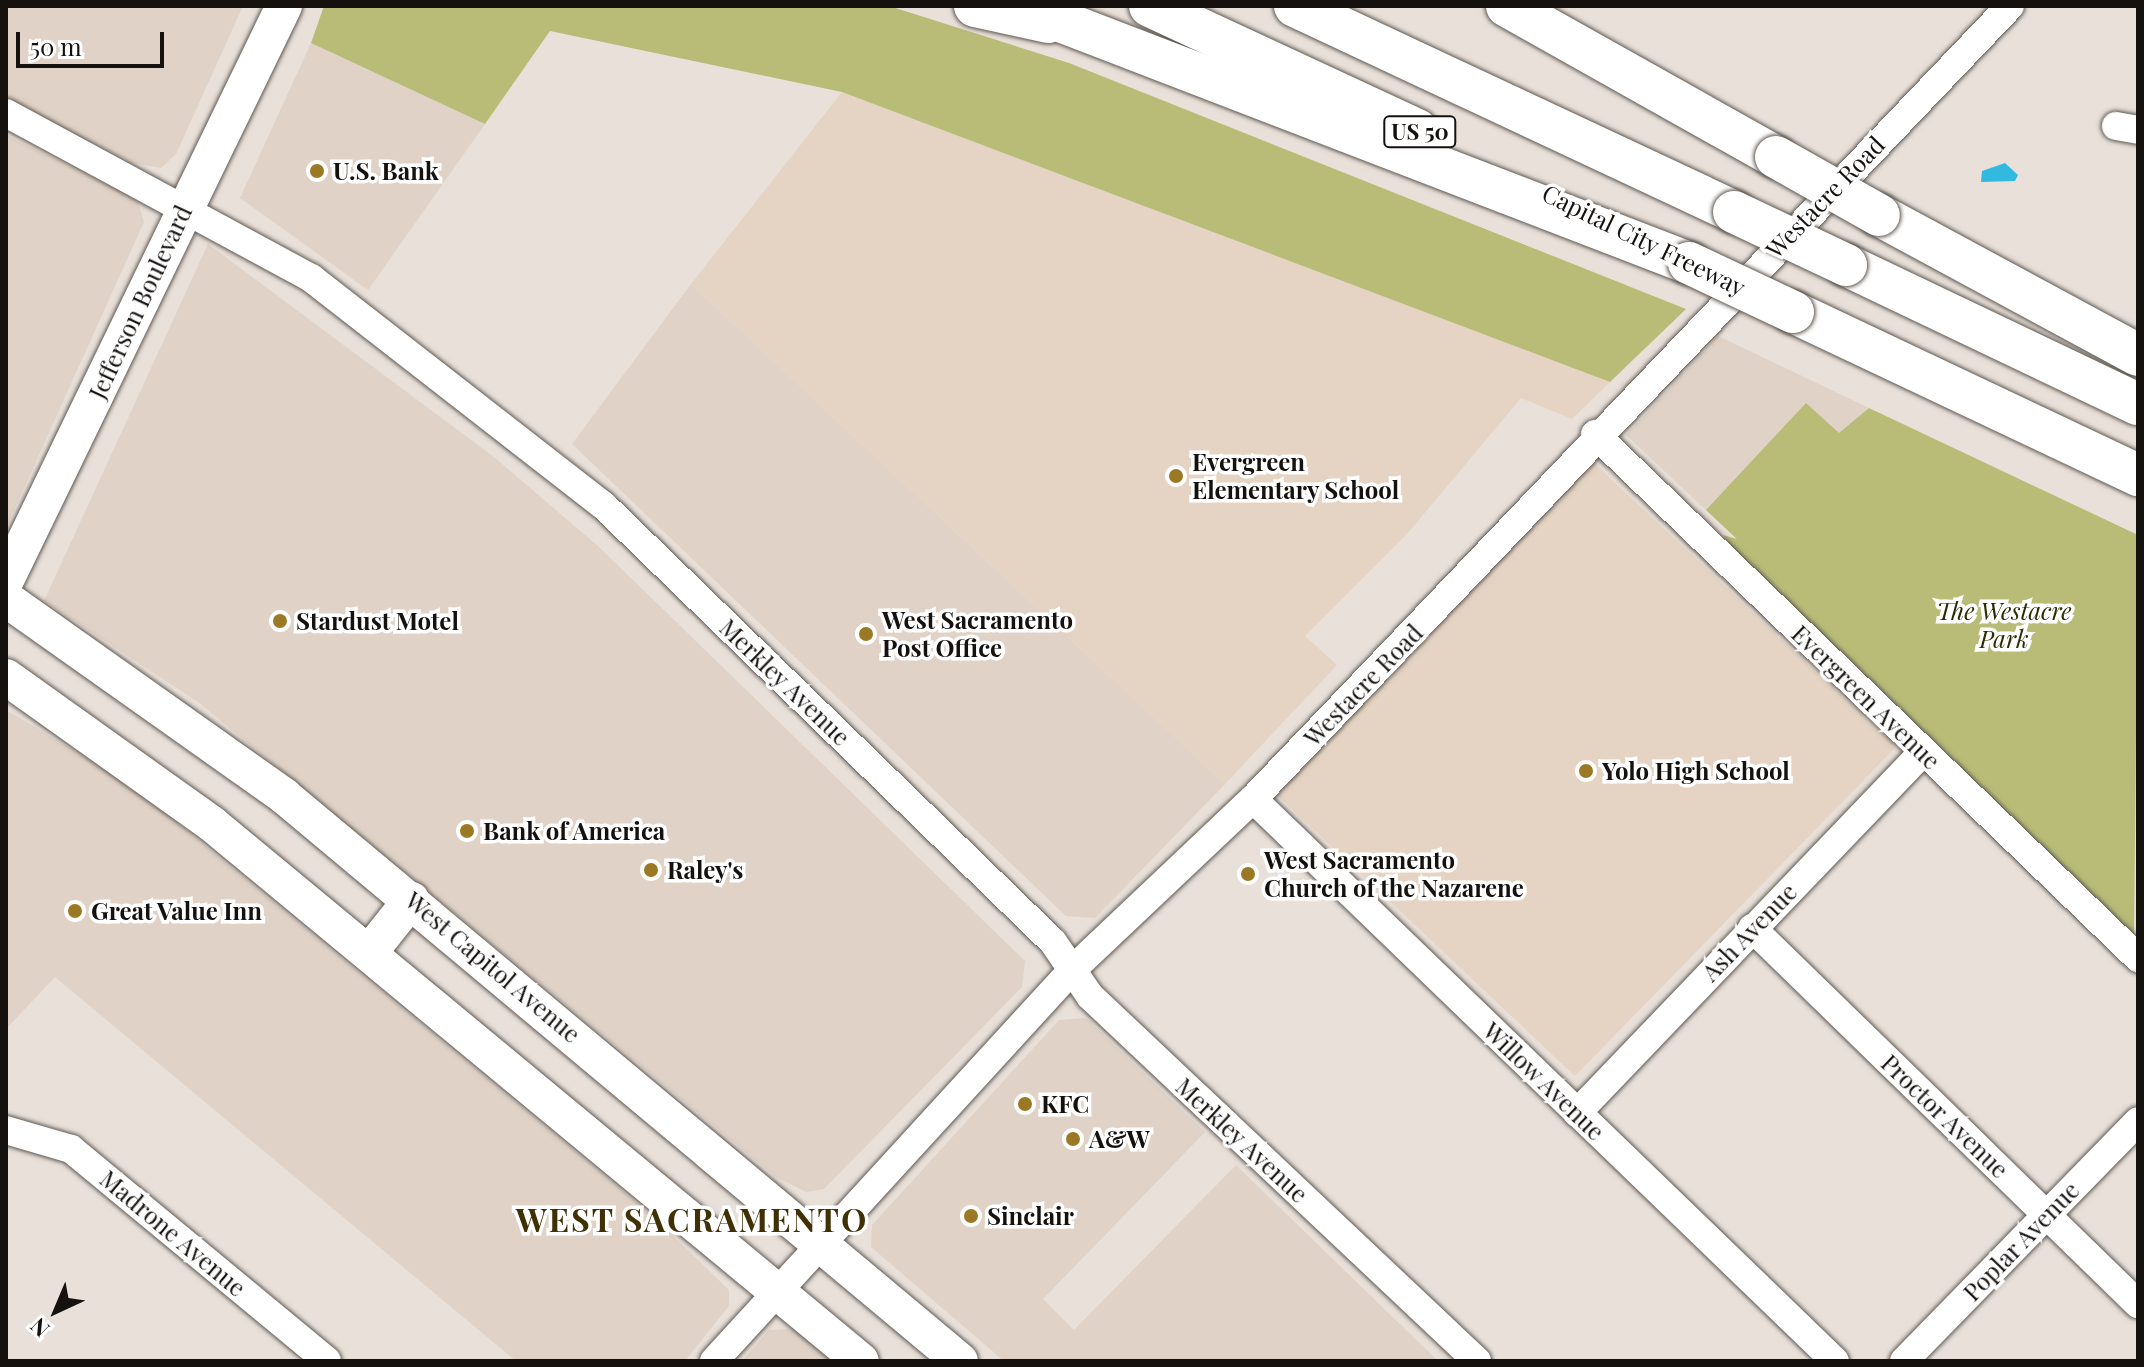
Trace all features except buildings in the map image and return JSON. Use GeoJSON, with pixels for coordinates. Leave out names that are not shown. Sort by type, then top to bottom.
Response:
{"type":"FeatureCollection","features":[{"type":"Feature","properties":{"kind":"highway"},"geometry":{"type":"LineString","coordinates":[[975,6],[1071,27]]}},
{"type":"Feature","properties":{"kind":"highway"},"geometry":{"type":"LineString","coordinates":[[1021,6],[1689,263]]}},
{"type":"Feature","properties":{"kind":"highway","name":"Capital City Freeway"},"geometry":{"type":"LineString","coordinates":[[1150,6],[2138,475]]}},
{"type":"Feature","properties":{"kind":"highway","name":"US 50"},"geometry":{"type":"LineString","coordinates":[[1295,6],[2138,404]]}},
{"type":"Feature","properties":{"kind":"highway"},"geometry":{"type":"LineString","coordinates":[[1507,6],[1879,215],[2138,355]]}},
{"type":"Feature","properties":{"kind":"highway"},"geometry":{"type":"LineString","coordinates":[[1545,6],[1672,97]]}},
{"type":"Feature","properties":{"kind":"main road","name":"Jefferson Boulevard"},"geometry":{"type":"LineString","coordinates":[[6,580],[186,207],[276,11]]}},
{"type":"Feature","properties":{"kind":"main road","name":"West Capitol Avenue"},"geometry":{"type":"LineString","coordinates":[[6,599],[221,746],[411,900],[960,1361]]}},
{"type":"Feature","properties":{"kind":"main road"},"geometry":{"type":"LineString","coordinates":[[6,677],[145,772],[369,953],[861,1361]]}},
{"type":"Feature","properties":{"kind":"main road"},"geometry":{"type":"LineString","coordinates":[[369,953],[411,900]]}},
{"type":"Feature","properties":{"kind":"street","name":"Westacre Road"},"geometry":{"type":"LineString","coordinates":[[714,1361],[818,1241],[1072,970],[1253,799],[1595,434],[2010,6]]}},
{"type":"Feature","properties":{"kind":"street","name":"Merkley Avenue"},"geometry":{"type":"LineString","coordinates":[[6,113],[186,207],[311,278],[603,505],[1053,942],[1072,970],[1151,1055],[1477,1361]]}},
{"type":"Feature","properties":{"kind":"street","name":"Evergreen Avenue"},"geometry":{"type":"LineString","coordinates":[[1595,434],[2138,958]]}},
{"type":"Feature","properties":{"kind":"street","name":"Ash Avenue"},"geometry":{"type":"LineString","coordinates":[[1577,1113],[1923,752]]}},
{"type":"Feature","properties":{"kind":"street","name":"Willow Avenue"},"geometry":{"type":"LineString","coordinates":[[1253,799],[1835,1361]]}},
{"type":"Feature","properties":{"kind":"street","name":"Proctor Avenue"},"geometry":{"type":"LineString","coordinates":[[1752,928],[2138,1304]]}},
{"type":"Feature","properties":{"kind":"street","name":"Poplar Avenue"},"geometry":{"type":"LineString","coordinates":[[1904,1361],[2138,1121]]}},
{"type":"Feature","properties":{"kind":"street","name":"Madrone Avenue"},"geometry":{"type":"LineString","coordinates":[[6,1130],[71,1149],[327,1361]]}},
{"type":"Feature","properties":{"kind":"shaded area"},"geometry":{"type":"Polygon","coordinates":[[[6,6],[243,6],[176,154],[161,168],[132,163],[6,99],[6,6]]]}},
{"type":"Feature","properties":{"kind":"shaded area"},"geometry":{"type":"Polygon","coordinates":[[[311,43],[485,124],[368,290],[240,198],[311,43]]]}},
{"type":"Feature","properties":{"kind":"shaded area","name":"Evergreen Elementary School"},"geometry":{"type":"Polygon","coordinates":[[[842,92],[1610,382],[1572,419],[1521,398],[1407,534],[1305,636],[1337,665],[1225,784],[691,284],[842,92]]]}},
{"type":"Feature","properties":{"kind":"shaded area"},"geometry":{"type":"Polygon","coordinates":[[[6,135],[137,198],[144,222],[6,528],[6,135]]]}},
{"type":"Feature","properties":{"kind":"shaded area"},"geometry":{"type":"Polygon","coordinates":[[[208,244],[494,457],[599,547],[1025,961],[1022,987],[824,1189],[806,1192],[776,1177],[198,702],[44,601],[208,244]]]}},
{"type":"Feature","properties":{"kind":"shaded area"},"geometry":{"type":"Polygon","coordinates":[[[691,284],[1225,784],[1095,918],[1066,916],[572,444],[691,284]]]}},
{"type":"Feature","properties":{"kind":"shaded area"},"geometry":{"type":"Polygon","coordinates":[[[1718,336],[1869,408],[1740,542],[1626,435],[1718,336]]]}},
{"type":"Feature","properties":{"kind":"shaded area","name":"Yolo High School"},"geometry":{"type":"Polygon","coordinates":[[[1594,463],[1896,747],[1575,1076],[1277,795],[1594,463]]]}},
{"type":"Feature","properties":{"kind":"shaded area"},"geometry":{"type":"Polygon","coordinates":[[[6,710],[129,783],[646,1210],[729,1290],[729,1306],[685,1361],[516,1361],[55,977],[6,1029],[6,710]]]}},
{"type":"Feature","properties":{"kind":"shaded area"},"geometry":{"type":"Polygon","coordinates":[[[1086,1018],[1205,1132],[1043,1299],[1074,1330],[1236,1165],[1438,1361],[1004,1361],[871,1247],[872,1225],[1059,1020],[1086,1018]]]}},
{"type":"Feature","properties":{"kind":"shaded area"},"geometry":{"type":"Polygon","coordinates":[[[794,1329],[832,1361],[742,1361],[769,1330],[794,1329]]]}},
{"type":"Feature","properties":{"kind":"green space"},"geometry":{"type":"Polygon","coordinates":[[[324,6],[889,6],[1069,63],[1686,309],[1610,382],[842,92],[550,31],[485,124],[311,43],[324,6]]]}},
{"type":"Feature","properties":{"kind":"green space","name":"The Westacre Park"},"geometry":{"type":"Polygon","coordinates":[[[1806,403],[1839,433],[1869,408],[2138,535],[2134,936],[1730,547],[1723,535],[1737,539],[1706,510],[1806,403]]]}},
{"type":"Feature","properties":{"kind":"water"},"geometry":{"type":"Polygon","coordinates":[[[2005,163],[2018,175],[2015,181],[1981,182],[1982,171],[2005,163]]]}},
{"type":"Feature","properties":{"kind":"place","name":"U.S. Bank"},"geometry":{"type":"Point","coordinates":[317,171]}},
{"type":"Feature","properties":{"kind":"place","name":"Evergreen Elementary School"},"geometry":{"type":"Point","coordinates":[1176,476]}},
{"type":"Feature","properties":{"kind":"place","name":"Stardust Motel"},"geometry":{"type":"Point","coordinates":[280,621]}},
{"type":"Feature","properties":{"kind":"place","name":"West Sacramento Post Office"},"geometry":{"type":"Point","coordinates":[866,634]}},
{"type":"Feature","properties":{"kind":"place","name":"Yolo High School"},"geometry":{"type":"Point","coordinates":[1586,771]}},
{"type":"Feature","properties":{"kind":"place","name":"Bank of America"},"geometry":{"type":"Point","coordinates":[467,831]}},
{"type":"Feature","properties":{"kind":"place","name":"Raley's"},"geometry":{"type":"Point","coordinates":[651,870]}},
{"type":"Feature","properties":{"kind":"place","name":"West Sacramento Church of the Nazarene"},"geometry":{"type":"Point","coordinates":[1248,874]}},
{"type":"Feature","properties":{"kind":"place","name":"Great Value Inn"},"geometry":{"type":"Point","coordinates":[75,911]}},
{"type":"Feature","properties":{"kind":"place","name":"KFC"},"geometry":{"type":"Point","coordinates":[1025,1104]}},
{"type":"Feature","properties":{"kind":"place","name":"A&W"},"geometry":{"type":"Point","coordinates":[1073,1139]}},
{"type":"Feature","properties":{"kind":"place","name":"Sinclair"},"geometry":{"type":"Point","coordinates":[971,1216]}},
{"type":"Feature","properties":{"kind":"district","name":"WEST SACRAMENTO"},"geometry":{"type":"Point","coordinates":[692,1219]}}]}
